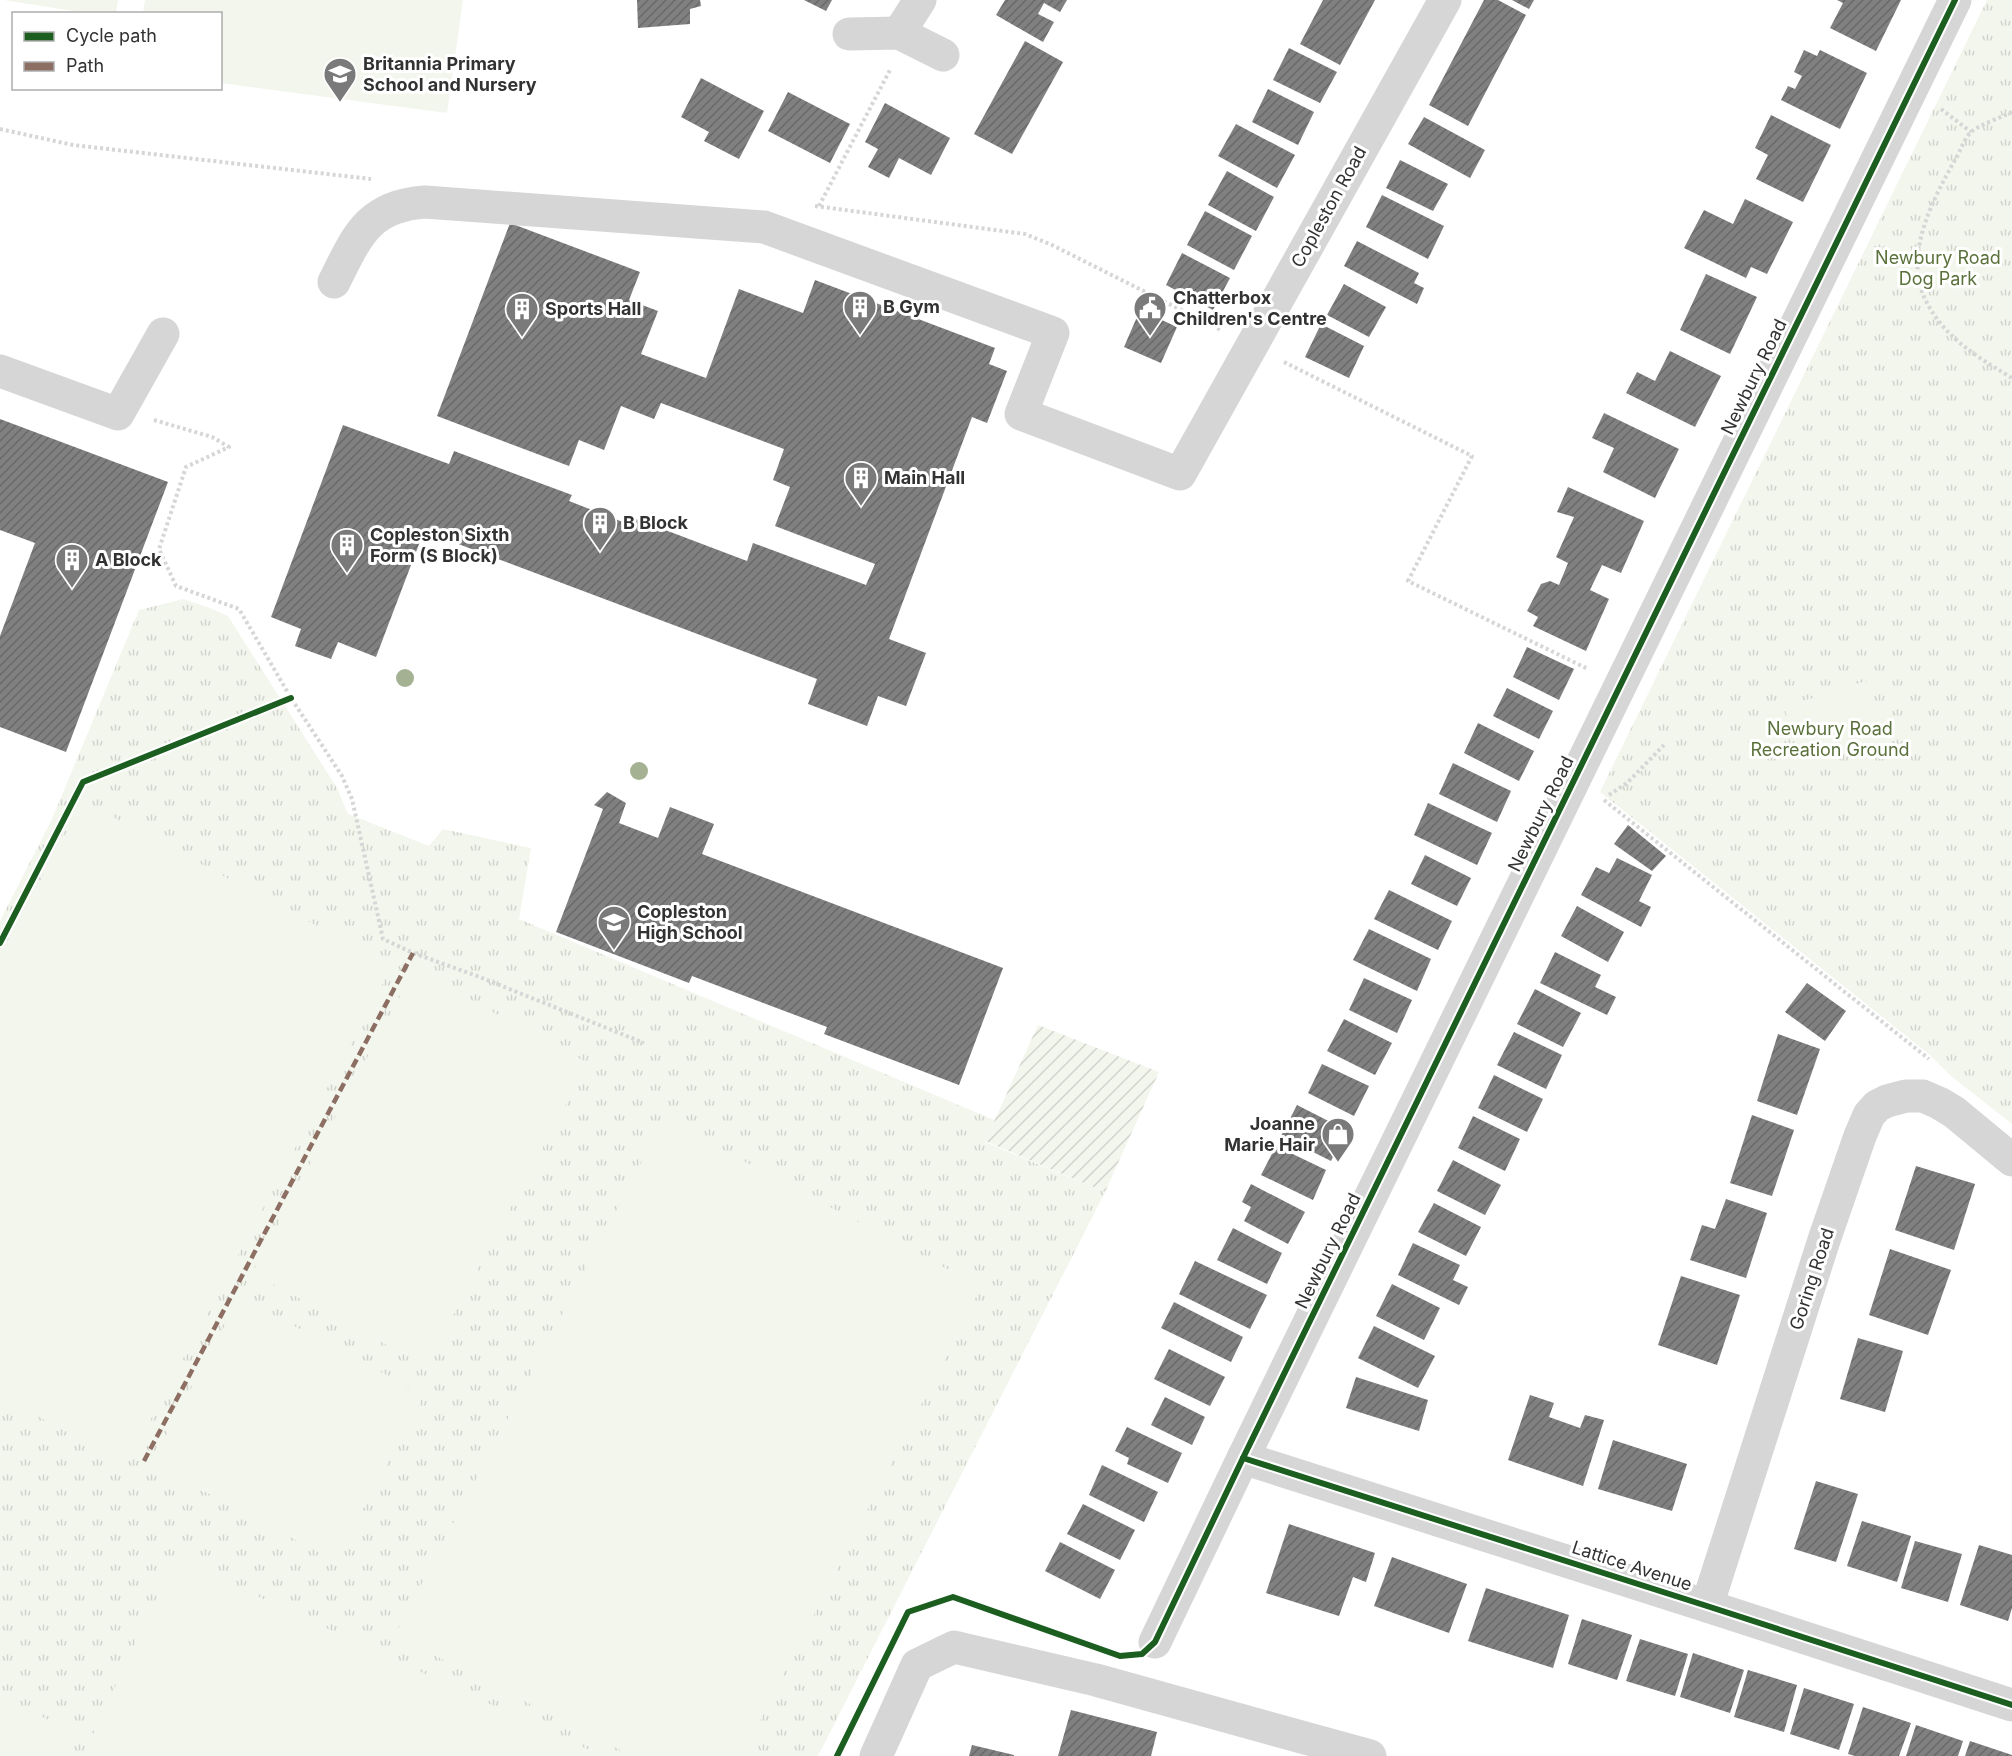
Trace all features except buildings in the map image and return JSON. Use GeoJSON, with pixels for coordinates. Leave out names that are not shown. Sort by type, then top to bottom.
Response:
{"type":"FeatureCollection","features":[{"type":"Feature","properties":{"kind":"street"},"geometry":{"type":"LineString","coordinates":[[899,33],[920,0]]}},
{"type":"Feature","properties":{"kind":"street","name":"Copleston Road"},"geometry":{"type":"LineString","coordinates":[[334,282],[356,240],[373,219],[406,203],[425,202],[764,227],[1053,333],[1021,414],[1180,474],[1445,0]]}},
{"type":"Feature","properties":{"kind":"street","name":"Newbury Road"},"geometry":{"type":"LineString","coordinates":[[1155,1642],[1955,0]]}},
{"type":"Feature","properties":{"kind":"street"},"geometry":{"type":"LineString","coordinates":[[849,34],[899,33],[943,56]]}},
{"type":"Feature","properties":{"kind":"street"},"geometry":{"type":"LineString","coordinates":[[0,371],[118,414],[163,334]]}},
{"type":"Feature","properties":{"kind":"street","name":"Goring Road"},"geometry":{"type":"LineString","coordinates":[[1707,1606],[1860,1136],[1869,1115],[1877,1106],[1887,1101],[1906,1096],[1923,1096],[1954,1113],[2012,1160]]}},
{"type":"Feature","properties":{"kind":"street","name":"Lattice Avenue"},"geometry":{"type":"LineString","coordinates":[[1243,1458],[2012,1705]]}},
{"type":"Feature","properties":{"kind":"street"},"geometry":{"type":"LineString","coordinates":[[876,1756],[917,1665],[954,1647],[1096,1680],[1370,1756]]}},
{"type":"Feature","properties":{"kind":"path"},"geometry":{"type":"LineString","coordinates":[[819,206],[892,66],[899,33]]}},
{"type":"Feature","properties":{"kind":"path"},"geometry":{"type":"LineString","coordinates":[[2012,112],[1971,132],[1942,182],[1933,204],[1918,250],[1918,264],[1921,288],[1926,302],[1942,327],[1967,350],[2012,378]]}},
{"type":"Feature","properties":{"kind":"path"},"geometry":{"type":"LineString","coordinates":[[118,414],[152,420],[212,436],[229,447],[186,467],[159,549],[176,586],[239,609],[291,698],[342,776],[352,799],[383,939],[412,953],[477,976],[645,1043]]}},
{"type":"Feature","properties":{"kind":"path"},"geometry":{"type":"LineString","coordinates":[[280,702],[291,698]]}},
{"type":"Feature","properties":{"kind":"path"},"geometry":{"type":"LineString","coordinates":[[1605,797],[1627,783],[1664,745]]}},
{"type":"Feature","properties":{"kind":"path"},"geometry":{"type":"LineString","coordinates":[[1576,777],[1938,1066],[1933,1100]]}},
{"type":"Feature","properties":{"kind":"green space"},"geometry":{"type":"Polygon","coordinates":[[[4,0],[118,0],[116,12],[80,12],[4,0]]]}},
{"type":"Feature","properties":{"kind":"green space"},"geometry":{"type":"Polygon","coordinates":[[[145,0],[463,0],[447,113],[222,83],[222,12],[143,12],[145,0]]]}},
{"type":"Feature","properties":{"kind":"green space","name":"Newbury Road Recreation Ground"},"geometry":{"type":"Polygon","coordinates":[[[1987,0],[2012,0],[2012,1124],[1951,1076],[1930,1055],[1600,792],[1987,0]]]}},
{"type":"Feature","properties":{"kind":"green space"},"geometry":{"type":"Polygon","coordinates":[[[183,599],[228,616],[337,788],[348,814],[429,846],[443,829],[531,848],[519,919],[994,1120],[985,1142],[1105,1192],[818,1756],[0,1756],[0,921],[52,819],[139,610],[183,599]]]}},
{"type":"Feature","properties":{"kind":"green space"},"geometry":{"type":"Polygon","coordinates":[[[1866,681],[1884,741],[1802,766],[1784,707],[1866,681]]]}},
{"type":"Feature","properties":{"kind":"green space"},"geometry":{"type":"Polygon","coordinates":[[[83,801],[392,966],[127,1464],[0,1396],[0,956],[83,801]]]}},
{"type":"Feature","properties":{"kind":"green space"},"geometry":{"type":"Polygon","coordinates":[[[414,970],[588,1063],[426,1366],[252,1273],[414,970]]]}},
{"type":"Feature","properties":{"kind":"green space"},"geometry":{"type":"Polygon","coordinates":[[[1038,1025],[1159,1072],[1105,1192],[985,1141],[1038,1025]]]}},
{"type":"Feature","properties":{"kind":"green space"},"geometry":{"type":"Polygon","coordinates":[[[664,1119],[981,1287],[742,1756],[632,1756],[395,1635],[664,1119]]]}},
{"type":"Feature","properties":{"kind":"green space"},"geometry":{"type":"Polygon","coordinates":[[[240,1297],[424,1395],[335,1561],[151,1463],[240,1297]]]}},
{"type":"Feature","properties":{"kind":"green space"},"geometry":{"type":"Polygon","coordinates":[[[175,1558],[602,1756],[83,1756],[175,1558]]]}},
{"type":"Feature","properties":{"kind":"green space"},"geometry":{"type":"Polygon","coordinates":[[[0,1698],[80,1734],[70,1756],[0,1756],[0,1698]]]}},
{"type":"Feature","properties":{"kind":"marked path"},"geometry":{"type":"LineString","coordinates":[[144,1461],[413,953]]}},
{"type":"Feature","properties":{"kind":"cycle path"},"geometry":{"type":"LineString","coordinates":[[837,1756],[908,1612],[953,1597],[1120,1656],[1142,1654],[1155,1642],[1955,0]]}},
{"type":"Feature","properties":{"kind":"cycle path"},"geometry":{"type":"LineString","coordinates":[[0,943],[83,782],[291,698]]}},
{"type":"Feature","properties":{"kind":"cycle path"},"geometry":{"type":"LineString","coordinates":[[1243,1458],[2012,1705]]}},
{"type":"Feature","properties":{"kind":"place","name":"Britannia Primary School and Nursery"},"geometry":{"type":"Point","coordinates":[340,103]}},
{"type":"Feature","properties":{"kind":"place","name":"B Gym"},"geometry":{"type":"Point","coordinates":[860,336]}},
{"type":"Feature","properties":{"kind":"place","name":"Chatterbox Children's Centre"},"geometry":{"type":"Point","coordinates":[1150,337]}},
{"type":"Feature","properties":{"kind":"place","name":"Sports Hall"},"geometry":{"type":"Point","coordinates":[522,338]}},
{"type":"Feature","properties":{"kind":"place","name":"Main Hall"},"geometry":{"type":"Point","coordinates":[861,507]}},
{"type":"Feature","properties":{"kind":"place","name":"B Block"},"geometry":{"type":"Point","coordinates":[600,552]}},
{"type":"Feature","properties":{"kind":"place","name":"Copleston Sixth Form (S Block)"},"geometry":{"type":"Point","coordinates":[347,574]}},
{"type":"Feature","properties":{"kind":"place","name":"A Block"},"geometry":{"type":"Point","coordinates":[72,589]}},
{"type":"Feature","properties":{"kind":"place","name":"Copleston High School"},"geometry":{"type":"Point","coordinates":[614,951]}},
{"type":"Feature","properties":{"kind":"place","name":"Joanne Marie Hair"},"geometry":{"type":"Point","coordinates":[1338,1163]}},
{"type":"Feature","properties":{"kind":"park label","name":"Newbury Road Dog Park"},"geometry":{"type":"Point","coordinates":[1938,268]}}]}
